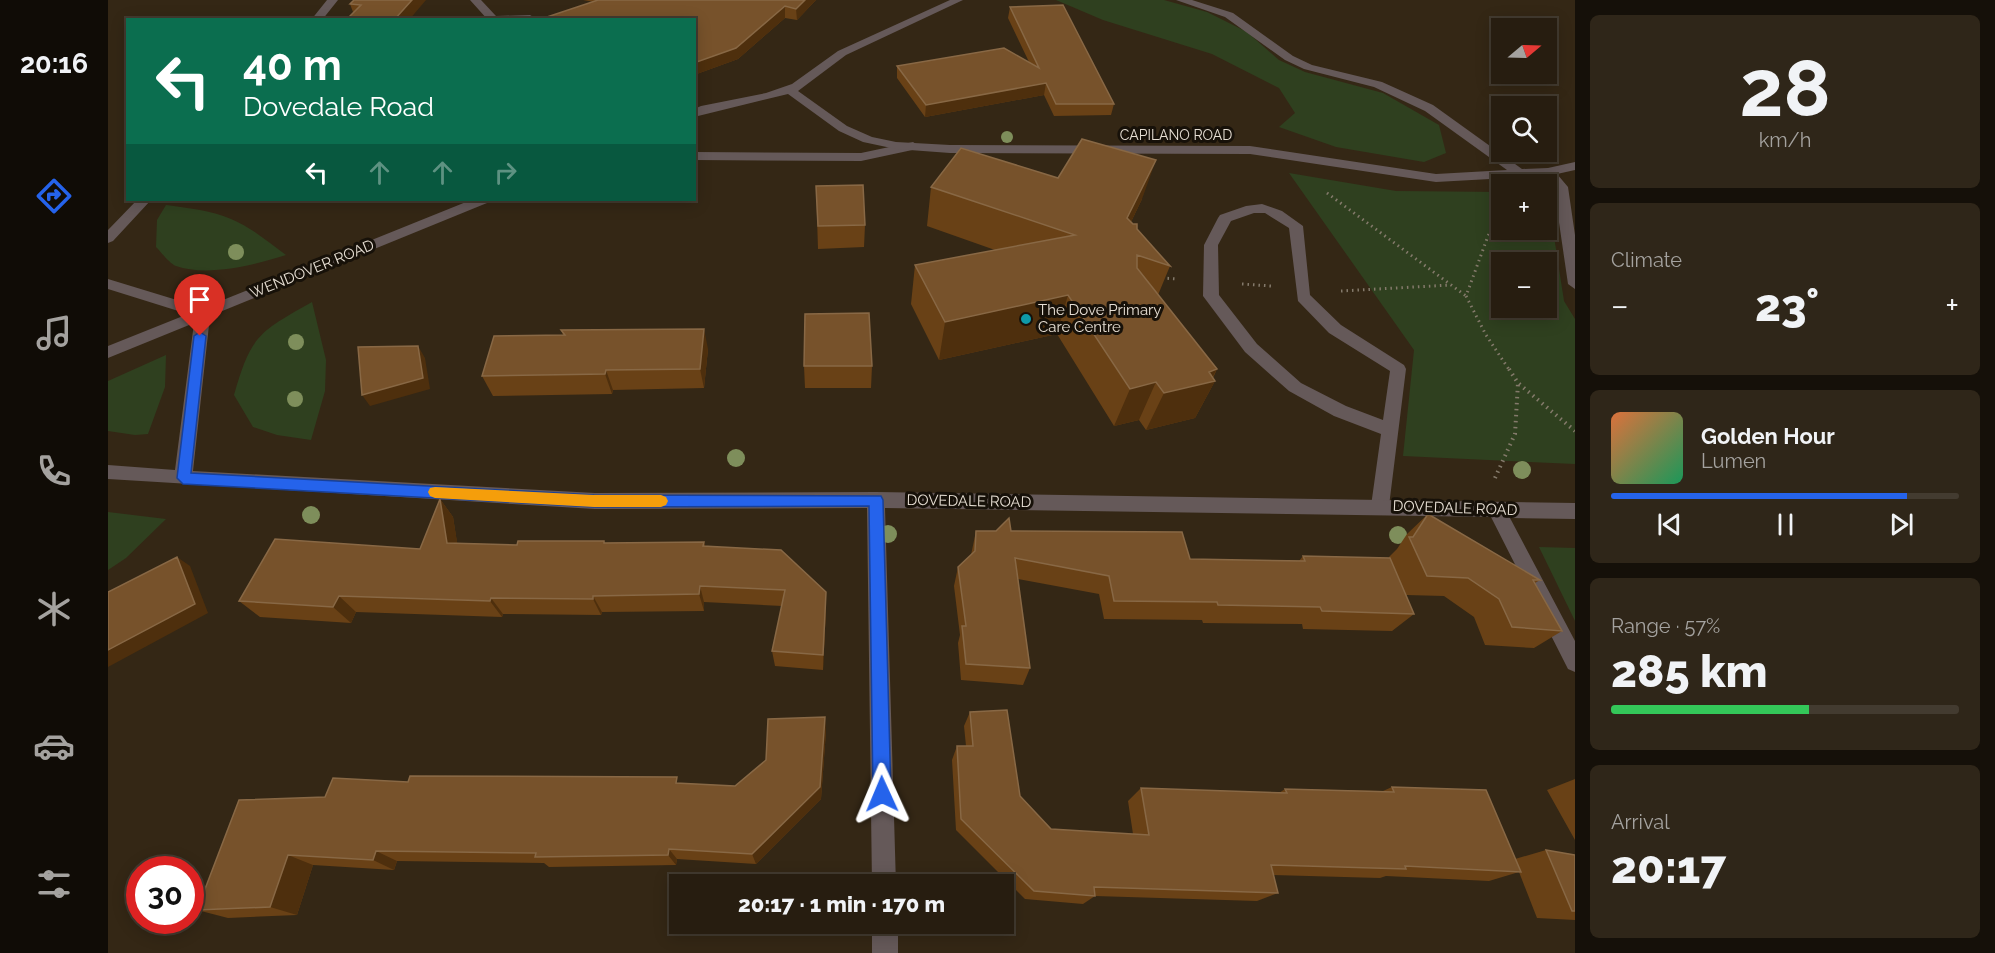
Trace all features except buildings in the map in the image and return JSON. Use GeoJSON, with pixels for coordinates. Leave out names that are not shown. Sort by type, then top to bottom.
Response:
{"type":"FeatureCollection","features":[{"type":"Feature","properties":{"kind":"street"},"geometry":{"type":"LineString","coordinates":[[318,18],[333,0]]}},
{"type":"Feature","properties":{"kind":"street"},"geometry":{"type":"LineString","coordinates":[[475,0],[492,18]]}},
{"type":"Feature","properties":{"kind":"street"},"geometry":{"type":"LineString","coordinates":[[696,113],[790,90],[815,76],[829,61],[842,53],[958,0]]}},
{"type":"Feature","properties":{"kind":"street"},"geometry":{"type":"LineString","coordinates":[[1181,0],[1230,15],[1289,58],[1308,67],[1378,84],[1429,108],[1520,174]]}},
{"type":"Feature","properties":{"kind":"street","name":"CAPILANO ROAD"},"geometry":{"type":"LineString","coordinates":[[790,90],[820,116],[847,130],[879,142],[913,146],[988,149],[1250,150],[1436,178],[1491,175]]}},
{"type":"Feature","properties":{"kind":"street"},"geometry":{"type":"LineString","coordinates":[[696,156],[861,157],[913,146]]}},
{"type":"Feature","properties":{"kind":"street","name":"CAPILANO ROAD"},"geometry":{"type":"LineString","coordinates":[[1520,174],[1548,172],[1575,166]]}},
{"type":"Feature","properties":{"kind":"street"},"geometry":{"type":"LineString","coordinates":[[1548,172],[1561,187],[1575,284]]}},
{"type":"Feature","properties":{"kind":"street"},"geometry":{"type":"LineString","coordinates":[[108,238],[143,201]]}},
{"type":"Feature","properties":{"kind":"street","name":"WENDOVER ROAD"},"geometry":{"type":"LineString","coordinates":[[108,352],[480,201]]}},
{"type":"Feature","properties":{"kind":"street"},"geometry":{"type":"LineString","coordinates":[[1380,506],[1390,430],[1398,369],[1335,329],[1303,297],[1296,226],[1274,210],[1248,207],[1225,218],[1211,245],[1211,296],[1251,348],[1295,387],[1340,411],[1390,430]]}},
{"type":"Feature","properties":{"kind":"street"},"geometry":{"type":"LineString","coordinates":[[108,284],[203,313],[183,478]]}},
{"type":"Feature","properties":{"kind":"street","name":"DOVEDALE ROAD"},"geometry":{"type":"LineString","coordinates":[[108,472],[594,501],[876,500],[1380,506],[1575,511]]}},
{"type":"Feature","properties":{"kind":"street"},"geometry":{"type":"LineString","coordinates":[[876,500],[884,874]]}},
{"type":"Feature","properties":{"kind":"street"},"geometry":{"type":"LineString","coordinates":[[1489,509],[1575,662]]}},
{"type":"Feature","properties":{"kind":"street"},"geometry":{"type":"LineString","coordinates":[[885,934],[885,953]]}},
{"type":"Feature","properties":{"kind":"path"},"geometry":{"type":"LineString","coordinates":[[1288,154],[1315,183],[1466,296],[1486,334],[1518,383],[1575,431]]}},
{"type":"Feature","properties":{"kind":"path"},"geometry":{"type":"LineString","coordinates":[[1466,296],[1491,230]]}},
{"type":"Feature","properties":{"kind":"path"},"geometry":{"type":"LineString","coordinates":[[1489,509],[1515,434],[1518,383]]}},
{"type":"Feature","properties":{"kind":"green space"},"geometry":{"type":"Polygon","coordinates":[[[1056,0],[1164,0],[1207,12],[1247,32],[1279,60],[1305,72],[1383,93],[1439,125],[1446,153],[1424,162],[1336,147],[1279,127],[1295,113],[1279,88],[1212,54],[1103,20],[1056,0]]]}},
{"type":"Feature","properties":{"kind":"green space"},"geometry":{"type":"Polygon","coordinates":[[[1289,173],[1396,191],[1491,192],[1491,240],[1555,240],[1556,252],[1491,252],[1491,318],[1557,318],[1557,256],[1564,301],[1575,319],[1575,464],[1403,456],[1414,350],[1289,173]]]}},
{"type":"Feature","properties":{"kind":"green space"},"geometry":{"type":"Polygon","coordinates":[[[166,205],[207,211],[231,219],[252,230],[286,255],[246,266],[216,270],[176,266],[156,247],[157,220],[166,205]]]}},
{"type":"Feature","properties":{"kind":"green space"},"geometry":{"type":"Polygon","coordinates":[[[312,302],[326,360],[325,391],[311,440],[277,435],[253,427],[234,395],[246,359],[252,347],[269,329],[312,302]]]}},
{"type":"Feature","properties":{"kind":"green space"},"geometry":{"type":"Polygon","coordinates":[[[166,355],[165,387],[148,434],[135,435],[108,431],[108,381],[166,355]]]}},
{"type":"Feature","properties":{"kind":"green space"},"geometry":{"type":"Polygon","coordinates":[[[108,512],[166,519],[126,558],[108,570],[108,512]]]}},
{"type":"Feature","properties":{"kind":"green space"},"geometry":{"type":"Polygon","coordinates":[[[1539,547],[1575,548],[1575,621],[1539,547]]]}},
{"type":"Feature","properties":{"kind":"slow traffic"},"geometry":{"type":"LineString","coordinates":[[435,492],[594,501],[661,501]]}},
{"type":"Feature","properties":{"kind":"place","name":"The Dove Primary Care Centre"},"geometry":{"type":"Point","coordinates":[1026,319]}},
{"type":"Feature","properties":{"kind":"route"},"geometry":{"type":"LineString","coordinates":[[200,336],[183,478],[594,501],[876,500],[882,794]]}}]}
